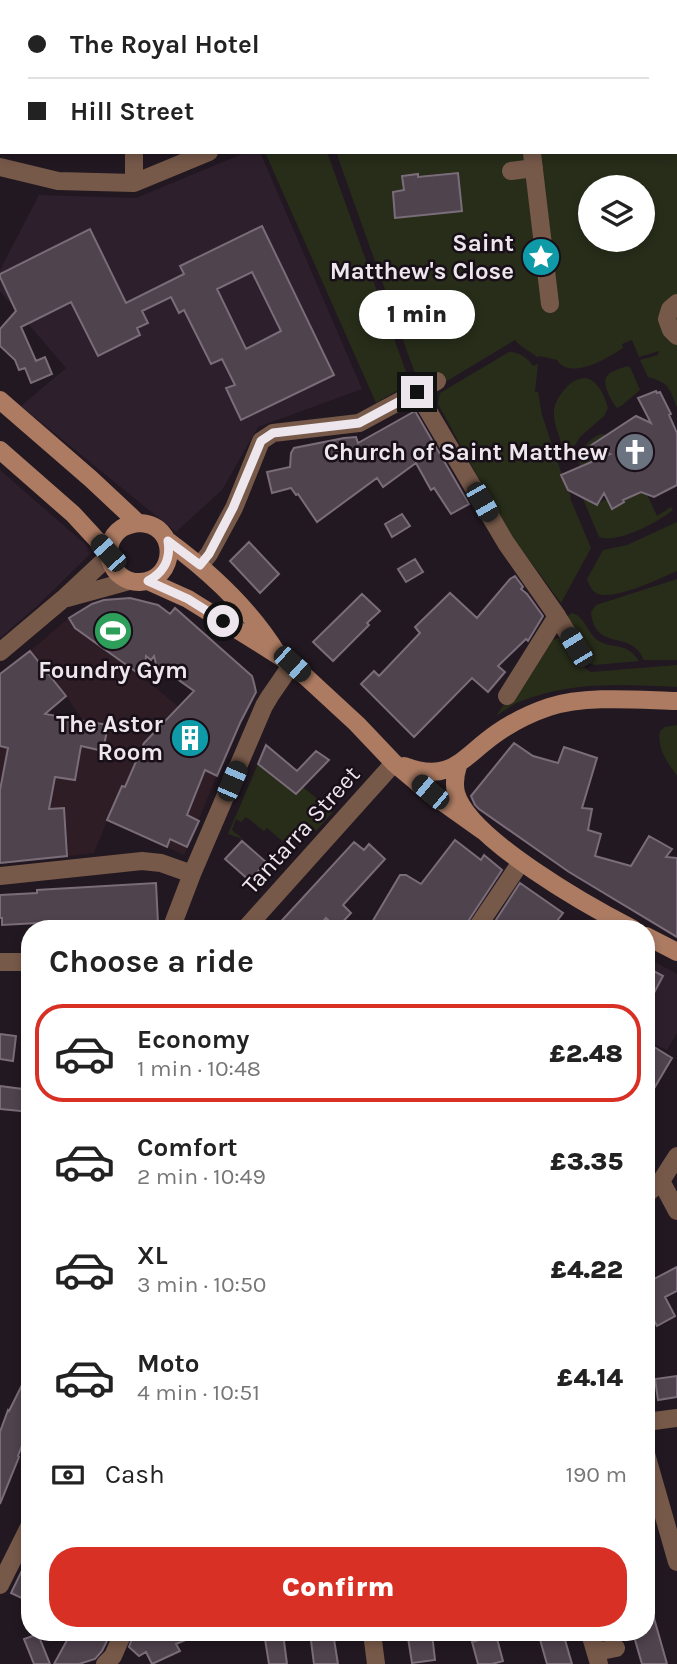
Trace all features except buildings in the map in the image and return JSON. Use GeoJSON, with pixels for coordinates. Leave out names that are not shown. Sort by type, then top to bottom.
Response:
{"type":"FeatureCollection","features":[{"type":"Feature","properties":{"kind":"street"},"geometry":{"type":"LineString","coordinates":[[134,154],[134,183]]}},
{"type":"Feature","properties":{"kind":"street"},"geometry":{"type":"LineString","coordinates":[[0,167],[58,181],[134,183],[204,154]]}},
{"type":"Feature","properties":{"kind":"street"},"geometry":{"type":"LineString","coordinates":[[511,171],[533,161],[550,304]]}},
{"type":"Feature","properties":{"kind":"street"},"geometry":{"type":"LineString","coordinates":[[672,330],[668,313],[677,303]]}},
{"type":"Feature","properties":{"kind":"street"},"geometry":{"type":"LineString","coordinates":[[200,565],[209,554],[233,508],[261,441],[273,433],[359,423],[437,380]]}},
{"type":"Feature","properties":{"kind":"street"},"geometry":{"type":"LineString","coordinates":[[417,392],[506,543],[576,647]]}},
{"type":"Feature","properties":{"kind":"street"},"geometry":{"type":"LineString","coordinates":[[0,400],[138,523]]}},
{"type":"Feature","properties":{"kind":"street"},"geometry":{"type":"LineString","coordinates":[[0,450],[73,514],[109,555],[115,570],[122,578],[139,582],[157,576],[166,565],[168,541]]}},
{"type":"Feature","properties":{"kind":"street"},"geometry":{"type":"LineString","coordinates":[[0,652],[63,599],[109,555],[110,542],[116,533],[126,525],[138,523],[155,527],[168,541],[200,565],[265,632],[285,660]]}},
{"type":"Feature","properties":{"kind":"street"},"geometry":{"type":"LineString","coordinates":[[63,599],[129,581]]}},
{"type":"Feature","properties":{"kind":"street"},"geometry":{"type":"LineString","coordinates":[[148,581],[188,599],[285,660],[357,724],[394,763],[430,792],[521,862],[615,920]]}},
{"type":"Feature","properties":{"kind":"street"},"geometry":{"type":"LineString","coordinates":[[507,695],[557,616]]}},
{"type":"Feature","properties":{"kind":"street"},"geometry":{"type":"LineString","coordinates":[[174,920],[285,660]]}},
{"type":"Feature","properties":{"kind":"street"},"geometry":{"type":"LineString","coordinates":[[394,763],[424,772],[437,772],[458,766],[498,733],[533,713],[552,706],[586,700],[677,701]]}},
{"type":"Feature","properties":{"kind":"street","name":"Tantarra Street"},"geometry":{"type":"LineString","coordinates":[[253,920],[394,763]]}},
{"type":"Feature","properties":{"kind":"street"},"geometry":{"type":"LineString","coordinates":[[458,766],[454,778],[455,791],[464,808],[483,831]]}},
{"type":"Feature","properties":{"kind":"street"},"geometry":{"type":"LineString","coordinates":[[0,876],[142,861],[160,863],[192,874]]}},
{"type":"Feature","properties":{"kind":"street"},"geometry":{"type":"LineString","coordinates":[[482,920],[521,862]]}},
{"type":"Feature","properties":{"kind":"street"},"geometry":{"type":"LineString","coordinates":[[655,941],[677,952]]}},
{"type":"Feature","properties":{"kind":"street"},"geometry":{"type":"LineString","coordinates":[[0,962],[21,962]]}},
{"type":"Feature","properties":{"kind":"street"},"geometry":{"type":"LineString","coordinates":[[655,1187],[677,1156]]}},
{"type":"Feature","properties":{"kind":"street"},"geometry":{"type":"LineString","coordinates":[[661,1181],[677,1211]]}},
{"type":"Feature","properties":{"kind":"street"},"geometry":{"type":"LineString","coordinates":[[655,1421],[677,1418]]}},
{"type":"Feature","properties":{"kind":"street"},"geometry":{"type":"LineString","coordinates":[[655,1485],[677,1562]]}},
{"type":"Feature","properties":{"kind":"street"},"geometry":{"type":"LineString","coordinates":[[0,1585],[21,1543]]}},
{"type":"Feature","properties":{"kind":"street"},"geometry":{"type":"LineString","coordinates":[[105,1664],[113,1656],[120,1641]]}},
{"type":"Feature","properties":{"kind":"street"},"geometry":{"type":"LineString","coordinates":[[373,1641],[376,1664]]}},
{"type":"Feature","properties":{"kind":"street"},"geometry":{"type":"LineString","coordinates":[[595,1651],[616,1647]]}},
{"type":"Feature","properties":{"kind":"shaded area"},"geometry":{"type":"Polygon","coordinates":[[[242,154],[261,154],[362,389],[258,427],[222,490],[176,532],[21,406],[66,368],[0,291],[0,270],[39,195],[136,198],[242,154]]]}},
{"type":"Feature","properties":{"kind":"shaded area"},"geometry":{"type":"Polygon","coordinates":[[[0,470],[93,551],[0,638],[0,470]]]}},
{"type":"Feature","properties":{"kind":"shaded area"},"geometry":{"type":"Polygon","coordinates":[[[69,618],[179,707],[235,732],[184,855],[107,821],[94,853],[0,864],[0,691],[15,709],[83,720],[30,651],[69,618]]]}},
{"type":"Feature","properties":{"kind":"shaded area"},"geometry":{"type":"Polygon","coordinates":[[[655,962],[677,974],[677,1033],[667,1050],[655,1045],[655,962]]]}},
{"type":"Feature","properties":{"kind":"green space"},"geometry":{"type":"Polygon","coordinates":[[[266,154],[328,154],[410,383],[376,403],[266,154]]]}},
{"type":"Feature","properties":{"kind":"green space"},"geometry":{"type":"Polygon","coordinates":[[[337,154],[677,154],[677,407],[667,387],[648,377],[640,360],[658,355],[659,351],[639,357],[632,340],[622,344],[623,348],[599,362],[571,368],[563,366],[557,360],[537,357],[515,340],[442,384],[435,372],[422,380],[417,379],[337,154]]]}},
{"type":"Feature","properties":{"kind":"green space"},"geometry":{"type":"Polygon","coordinates":[[[509,352],[523,356],[533,366],[538,364],[535,392],[538,392],[561,478],[571,496],[591,548],[561,603],[514,539],[438,404],[440,393],[509,352]]]}},
{"type":"Feature","properties":{"kind":"green space"},"geometry":{"type":"Polygon","coordinates":[[[628,366],[640,390],[617,408],[608,392],[606,379],[616,370],[628,366]]]}},
{"type":"Feature","properties":{"kind":"green space"},"geometry":{"type":"Polygon","coordinates":[[[586,378],[594,382],[600,390],[608,408],[604,416],[580,437],[572,450],[562,445],[554,408],[568,386],[586,378]]]}},
{"type":"Feature","properties":{"kind":"green space"},"geometry":{"type":"Polygon","coordinates":[[[601,434],[608,437],[589,445],[596,462],[580,467],[584,447],[601,434]]]}},
{"type":"Feature","properties":{"kind":"green space"},"geometry":{"type":"Polygon","coordinates":[[[645,490],[657,516],[671,507],[673,510],[648,526],[627,535],[599,537],[583,499],[588,496],[592,504],[597,502],[597,505],[607,499],[612,509],[624,502],[621,495],[645,490]]]}},
{"type":"Feature","properties":{"kind":"green space"},"geometry":{"type":"Polygon","coordinates":[[[677,522],[677,571],[625,592],[604,595],[596,593],[590,587],[587,579],[603,550],[627,545],[677,522]]]}},
{"type":"Feature","properties":{"kind":"green space"},"geometry":{"type":"Polygon","coordinates":[[[677,579],[677,660],[644,660],[631,645],[606,637],[594,625],[591,612],[596,605],[677,579]]]}},
{"type":"Feature","properties":{"kind":"green space"},"geometry":{"type":"Polygon","coordinates":[[[572,613],[580,618],[599,641],[625,648],[639,661],[594,665],[589,663],[563,619],[572,613]]]}},
{"type":"Feature","properties":{"kind":"green space"},"geometry":{"type":"Polygon","coordinates":[[[559,638],[591,672],[677,665],[677,687],[617,685],[557,690],[519,702],[496,716],[549,641],[559,638]]]}},
{"type":"Feature","properties":{"kind":"green space"},"geometry":{"type":"Polygon","coordinates":[[[677,725],[677,776],[664,755],[659,737],[660,731],[665,727],[677,725]]]}},
{"type":"Feature","properties":{"kind":"green space"},"geometry":{"type":"Polygon","coordinates":[[[258,764],[296,794],[303,787],[333,812],[316,831],[306,822],[287,845],[267,828],[264,831],[246,817],[241,822],[236,819],[232,830],[243,839],[228,834],[258,764]]]}},
{"type":"Feature","properties":{"kind":"place","name":"Saint Matthew's Close"},"geometry":{"type":"Point","coordinates":[541,257]}},
{"type":"Feature","properties":{"kind":"place","name":"Church of Saint Matthew"},"geometry":{"type":"Point","coordinates":[635,452]}},
{"type":"Feature","properties":{"kind":"place","name":"Foundry Gym"},"geometry":{"type":"Point","coordinates":[113,631]}},
{"type":"Feature","properties":{"kind":"place","name":"The Astor Room"},"geometry":{"type":"Point","coordinates":[190,738]}},
{"type":"Feature","properties":{"kind":"route"},"geometry":{"type":"LineString","coordinates":[[223,621],[188,599],[148,581],[157,576],[166,565],[168,541],[200,565],[209,554],[233,508],[261,441],[273,433],[359,423],[417,392]]}}]}
